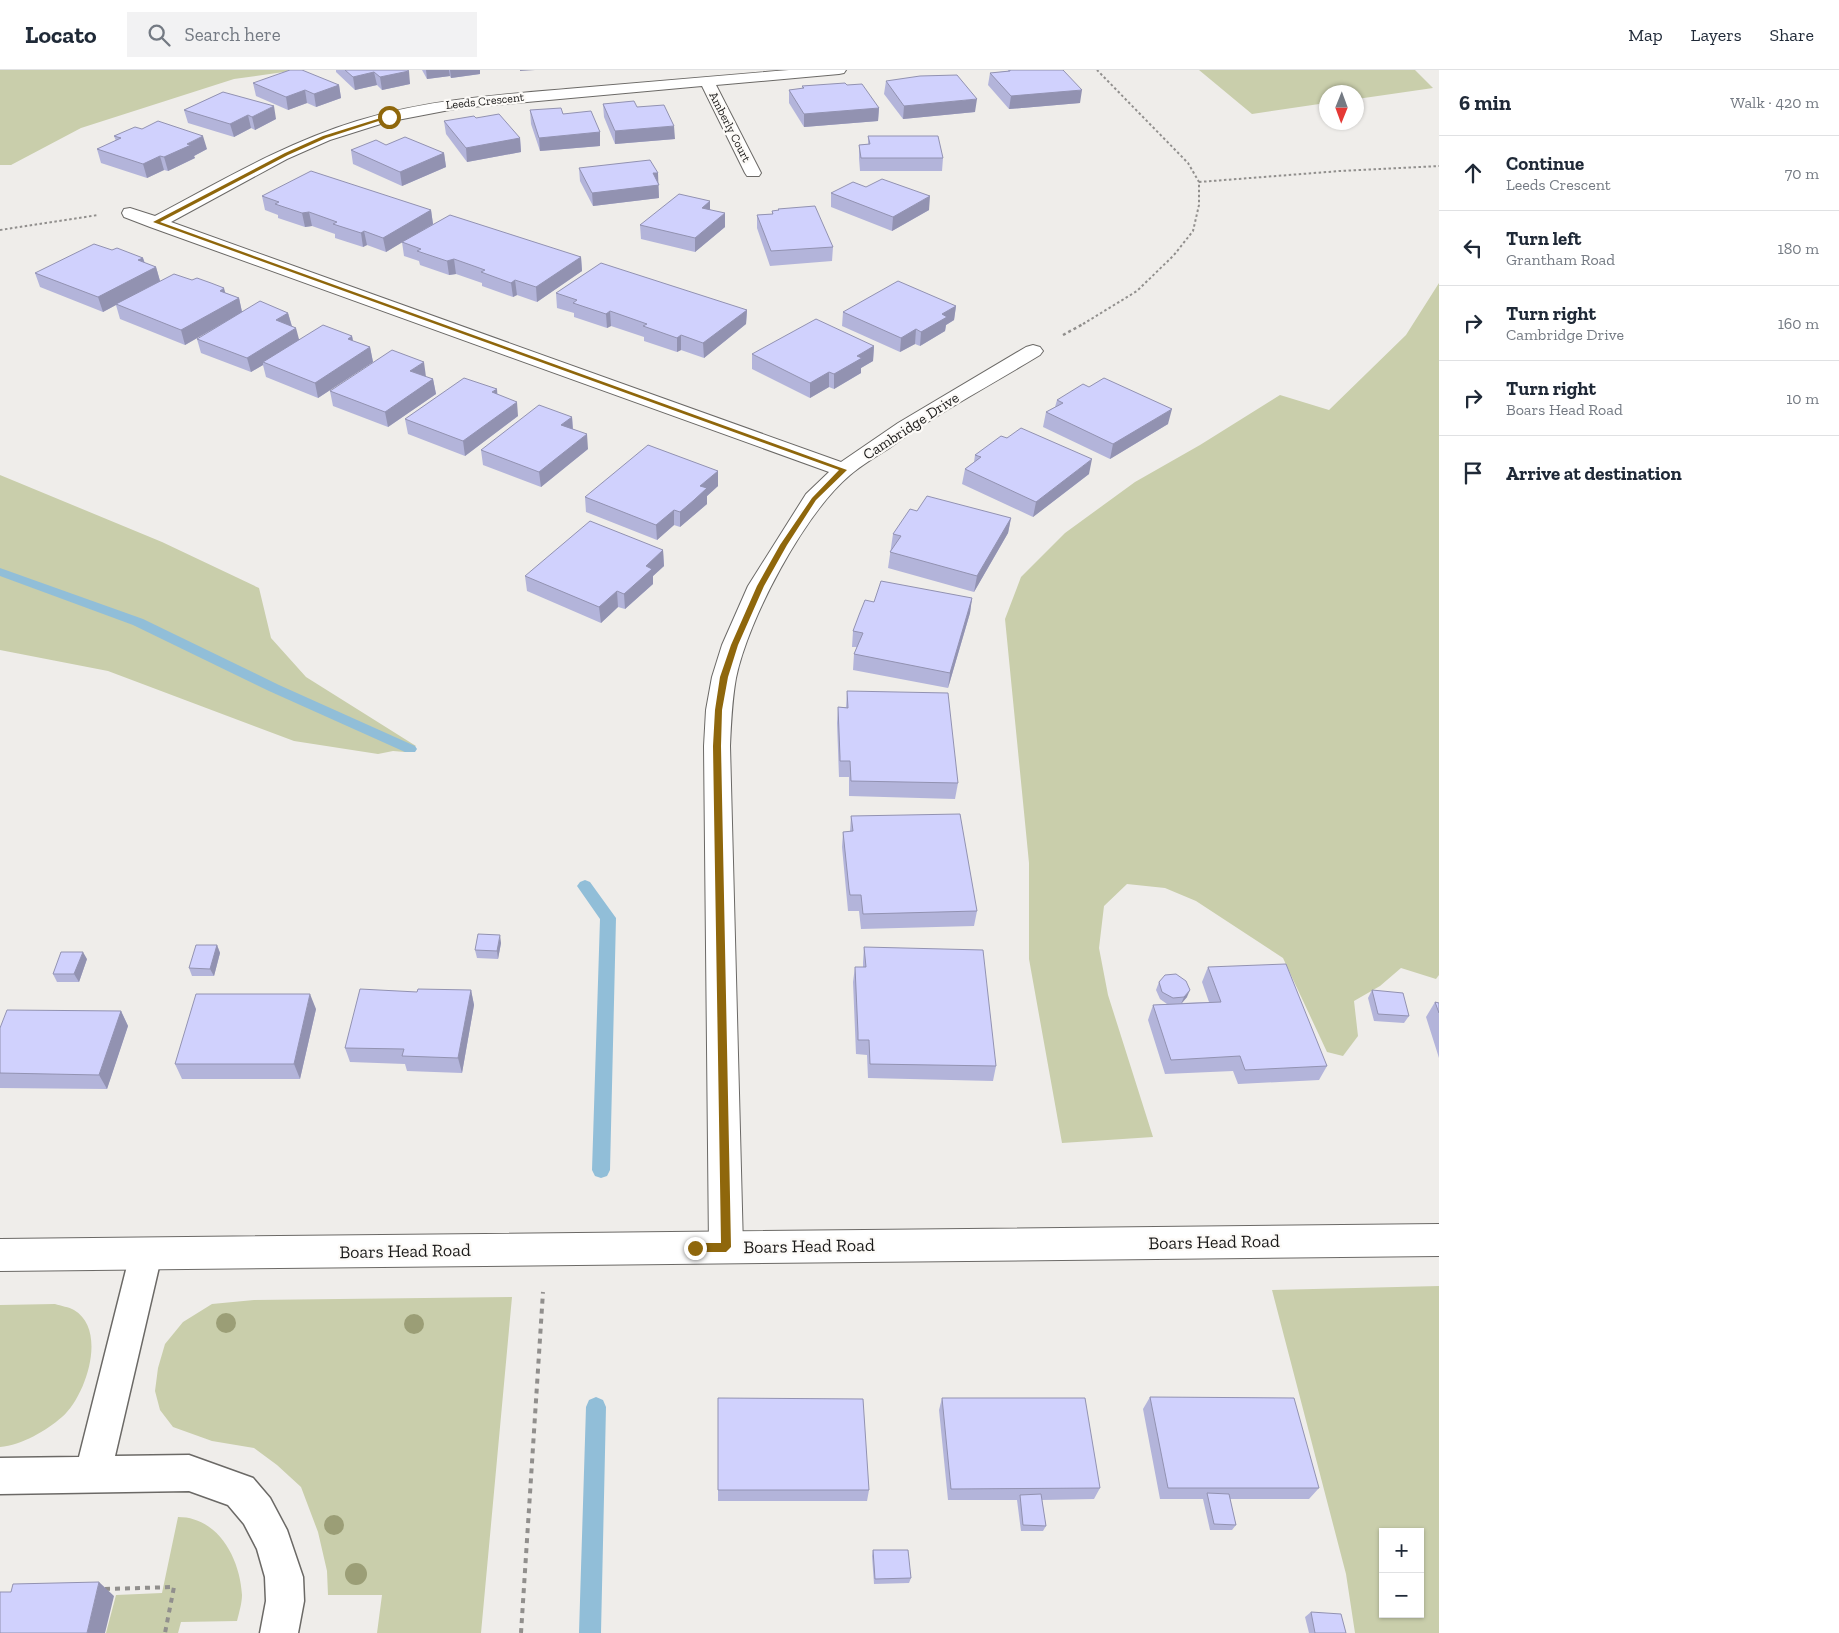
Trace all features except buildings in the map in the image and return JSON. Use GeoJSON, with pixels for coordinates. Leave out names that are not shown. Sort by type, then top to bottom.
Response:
{"type":"FeatureCollection","features":[{"type":"Feature","properties":{"kind":"street","name":"Leeds Crescent"},"geometry":{"type":"LineString","coordinates":[[156,222],[287,154],[325,137],[422,109],[466,102],[839,70]]}},
{"type":"Feature","properties":{"kind":"street","name":"Amberly Court"},"geometry":{"type":"LineString","coordinates":[[706,81],[753,173]]}},
{"type":"Feature","properties":{"kind":"street"},"geometry":{"type":"LineString","coordinates":[[130,213],[844,470]]}},
{"type":"Feature","properties":{"kind":"street","name":"Cambridge Drive"},"geometry":{"type":"LineString","coordinates":[[726,1247],[718,784],[719,710],[724,677],[734,645],[760,586],[814,499],[844,470],[905,427],[1033,351]]}},
{"type":"Feature","properties":{"kind":"street","name":"Boars Head Road"},"geometry":{"type":"LineString","coordinates":[[0,1255],[1439,1240]]}},
{"type":"Feature","properties":{"kind":"lane"},"geometry":{"type":"LineString","coordinates":[[93,1474],[146,1254]]}},
{"type":"Feature","properties":{"kind":"lane"},"geometry":{"type":"LineString","coordinates":[[0,1476],[189,1473],[240,1491],[257,1511],[274,1543],[284,1577],[285,1600],[279,1633]]}},
{"type":"Feature","properties":{"kind":"path"},"geometry":{"type":"LineString","coordinates":[[1033,351],[1098,316],[1137,291],[1174,255],[1193,231],[1199,205],[1199,182],[1188,163],[1097,70]]}},
{"type":"Feature","properties":{"kind":"path"},"geometry":{"type":"LineString","coordinates":[[1199,182],[1340,171],[1439,166]]}},
{"type":"Feature","properties":{"kind":"path"},"geometry":{"type":"LineString","coordinates":[[0,230],[87,216],[130,213]]}},
{"type":"Feature","properties":{"kind":"path"},"geometry":{"type":"LineString","coordinates":[[521,1633],[545,1249]]}},
{"type":"Feature","properties":{"kind":"path"},"geometry":{"type":"LineString","coordinates":[[97,1590],[174,1587],[165,1633]]}},
{"type":"Feature","properties":{"kind":"green space"},"geometry":{"type":"Polygon","coordinates":[[[0,70],[298,70],[234,79],[81,128],[11,165],[0,165],[0,70]]]}},
{"type":"Feature","properties":{"kind":"green space"},"geometry":{"type":"Polygon","coordinates":[[[1199,70],[1415,70],[1433,88],[1364,98],[1364,85],[1319,85],[1319,104],[1252,114],[1199,70]]]}},
{"type":"Feature","properties":{"kind":"green space"},"geometry":{"type":"Polygon","coordinates":[[[1439,283],[1439,975],[1436,979],[1401,968],[1380,986],[1354,1001],[1358,1036],[1343,1056],[1327,1052],[1283,958],[1196,901],[1165,888],[1127,884],[1104,906],[1099,948],[1108,995],[1153,1137],[1062,1143],[1029,959],[1029,863],[1005,619],[1021,577],[1065,533],[1135,482],[1200,445],[1280,395],[1329,410],[1406,335],[1439,283]]]}},
{"type":"Feature","properties":{"kind":"green space"},"geometry":{"type":"Polygon","coordinates":[[[0,475],[162,542],[259,588],[271,638],[306,677],[416,746],[405,752],[393,751],[378,754],[294,741],[108,671],[0,650],[0,475]]]}},
{"type":"Feature","properties":{"kind":"green space"},"geometry":{"type":"Polygon","coordinates":[[[1439,1286],[1439,1633],[1355,1633],[1346,1574],[1272,1290],[1439,1286]]]}},
{"type":"Feature","properties":{"kind":"green space"},"geometry":{"type":"Polygon","coordinates":[[[512,1297],[481,1633],[377,1633],[382,1595],[328,1595],[327,1571],[318,1532],[301,1487],[277,1465],[254,1448],[212,1441],[173,1427],[160,1410],[155,1391],[158,1368],[165,1344],[183,1322],[212,1304],[254,1300],[512,1297]]]}},
{"type":"Feature","properties":{"kind":"green space"},"geometry":{"type":"Polygon","coordinates":[[[55,1304],[74,1310],[84,1319],[90,1332],[90,1363],[85,1379],[71,1407],[56,1422],[25,1440],[0,1447],[0,1305],[55,1304]]]}},
{"type":"Feature","properties":{"kind":"green space"},"geometry":{"type":"Polygon","coordinates":[[[178,1517],[192,1519],[205,1524],[224,1542],[231,1554],[237,1567],[242,1595],[237,1621],[181,1622],[178,1633],[106,1633],[116,1595],[162,1593],[178,1517]]]}},
{"type":"Feature","properties":{"kind":"waterway"},"geometry":{"type":"LineString","coordinates":[[0,572],[138,622],[274,688],[410,749]]}},
{"type":"Feature","properties":{"kind":"waterway"},"geometry":{"type":"LineString","coordinates":[[585,886],[608,918],[601,1170]]}},
{"type":"Feature","properties":{"kind":"waterway"},"geometry":{"type":"LineString","coordinates":[[590,1633],[596,1407]]}},
{"type":"Feature","properties":{"kind":"route"},"geometry":{"type":"LineString","coordinates":[[389,117],[325,137],[287,154],[156,222],[844,470],[814,499],[760,586],[734,645],[724,677],[719,710],[717,746],[726,1247],[695,1248]]}}]}
